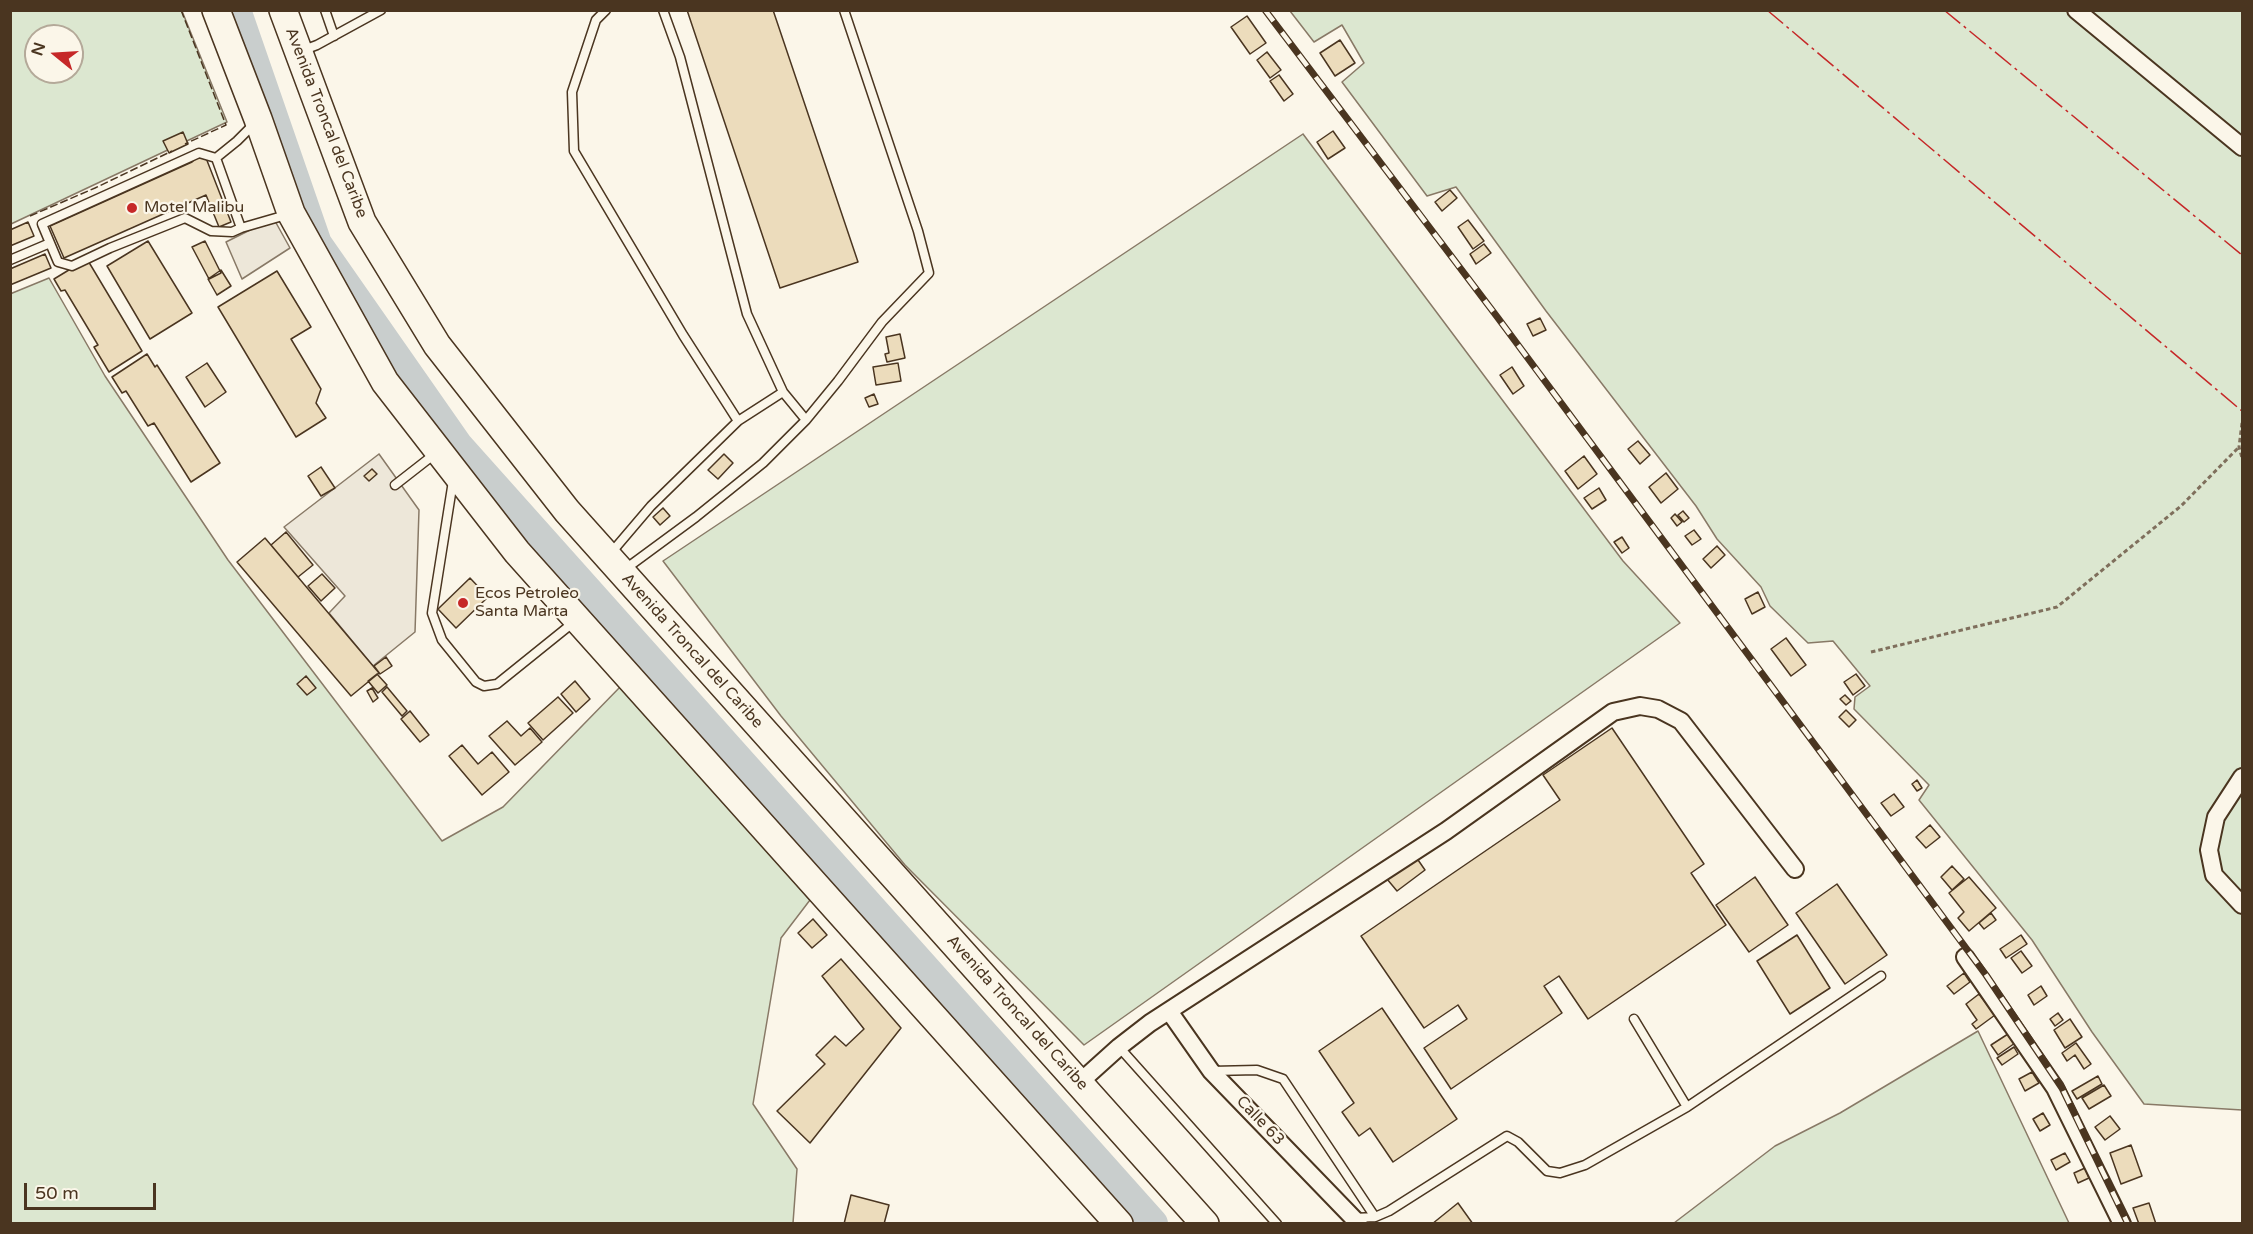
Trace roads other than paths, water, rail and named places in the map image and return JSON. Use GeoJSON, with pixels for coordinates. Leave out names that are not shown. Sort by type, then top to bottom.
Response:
{"type":"FeatureCollection","features":[{"type":"Feature","properties":{"kind":"highway"},"geometry":{"type":"LineString","coordinates":[[216,10],[291,213],[385,382],[517,552],[1119,1224]]}},
{"type":"Feature","properties":{"kind":"highway","name":"Avenida Troncal del Caribe"},"geometry":{"type":"LineString","coordinates":[[283,10],[362,222],[437,345],[567,511],[1205,1224]]}},
{"type":"Feature","properties":{"kind":"street"},"geometry":{"type":"LineString","coordinates":[[2076,10],[2242,147]]}},
{"type":"Feature","properties":{"kind":"street"},"geometry":{"type":"LineString","coordinates":[[1079,1083],[1150,1023],[1446,831],[1613,712],[1640,706],[1658,709],[1681,721],[1795,869]]}},
{"type":"Feature","properties":{"kind":"street"},"geometry":{"type":"LineString","coordinates":[[2242,777],[2216,817],[2209,850],[2214,875],[2242,905]]}},
{"type":"Feature","properties":{"kind":"street"},"geometry":{"type":"LineString","coordinates":[[1965,957],[2055,1088],[2122,1224]]}},
{"type":"Feature","properties":{"kind":"street","name":"Calle 63"},"geometry":{"type":"LineString","coordinates":[[1168,1011],[1211,1071],[1356,1221]]}},
{"type":"Feature","properties":{"kind":"lane"},"geometry":{"type":"LineString","coordinates":[[325,10],[334,36]]}},
{"type":"Feature","properties":{"kind":"lane"},"geometry":{"type":"LineString","coordinates":[[298,52],[334,36],[381,10]]}},
{"type":"Feature","properties":{"kind":"lane"},"geometry":{"type":"LineString","coordinates":[[606,10],[596,20],[572,92],[574,151],[683,335],[738,421]]}},
{"type":"Feature","properties":{"kind":"lane"},"geometry":{"type":"LineString","coordinates":[[663,10],[680,57],[747,314],[783,392],[807,420]]}},
{"type":"Feature","properties":{"kind":"lane"},"geometry":{"type":"LineString","coordinates":[[614,564],[742,481],[807,420],[882,322],[929,273],[918,231],[844,10]]}},
{"type":"Feature","properties":{"kind":"lane"},"geometry":{"type":"LineString","coordinates":[[216,158],[237,141],[258,119]]}},
{"type":"Feature","properties":{"kind":"lane"},"geometry":{"type":"LineString","coordinates":[[216,158],[199,153],[42,224],[58,262],[72,266],[185,218],[211,231],[231,231],[291,213]]}},
{"type":"Feature","properties":{"kind":"lane"},"geometry":{"type":"LineString","coordinates":[[216,158],[241,228]]}},
{"type":"Feature","properties":{"kind":"lane"},"geometry":{"type":"LineString","coordinates":[[10,260],[50,243]]}},
{"type":"Feature","properties":{"kind":"lane"},"geometry":{"type":"LineString","coordinates":[[614,564],[651,506],[738,421],[783,392]]}},
{"type":"Feature","properties":{"kind":"lane"},"geometry":{"type":"LineString","coordinates":[[395,485],[446,461]]}},
{"type":"Feature","properties":{"kind":"lane"},"geometry":{"type":"LineString","coordinates":[[446,461],[432,614],[442,640],[476,682],[484,686],[496,684],[578,620]]}},
{"type":"Feature","properties":{"kind":"lane"},"geometry":{"type":"LineString","coordinates":[[1356,1221],[1389,1211],[1507,1136],[1518,1142],[1547,1171],[1560,1173],[1585,1165],[1687,1107],[1881,976]]}},
{"type":"Feature","properties":{"kind":"lane"},"geometry":{"type":"LineString","coordinates":[[1634,1019],[1687,1107]]}},
{"type":"Feature","properties":{"kind":"lane"},"geometry":{"type":"LineString","coordinates":[[1119,1047],[1277,1224]]}},
{"type":"Feature","properties":{"kind":"lane"},"geometry":{"type":"LineString","coordinates":[[1211,1071],[1257,1070],[1283,1079],[1375,1217]]}},
{"type":"Feature","properties":{"kind":"waterway"},"geometry":{"type":"LineString","coordinates":[[235,10],[316,244],[457,446],[1152,1224]]}},
{"type":"Feature","properties":{"kind":"railway"},"geometry":{"type":"LineString","coordinates":[[1265,10],[1498,318],[1986,975],[2062,1088],[2128,1224]]}},
{"type":"Feature","properties":{"kind":"place","name":"Motel Malibu"},"geometry":{"type":"Point","coordinates":[132,208]}},
{"type":"Feature","properties":{"kind":"place","name":"Ecos Petroleo Santa Marta"},"geometry":{"type":"Point","coordinates":[463,603]}}]}
